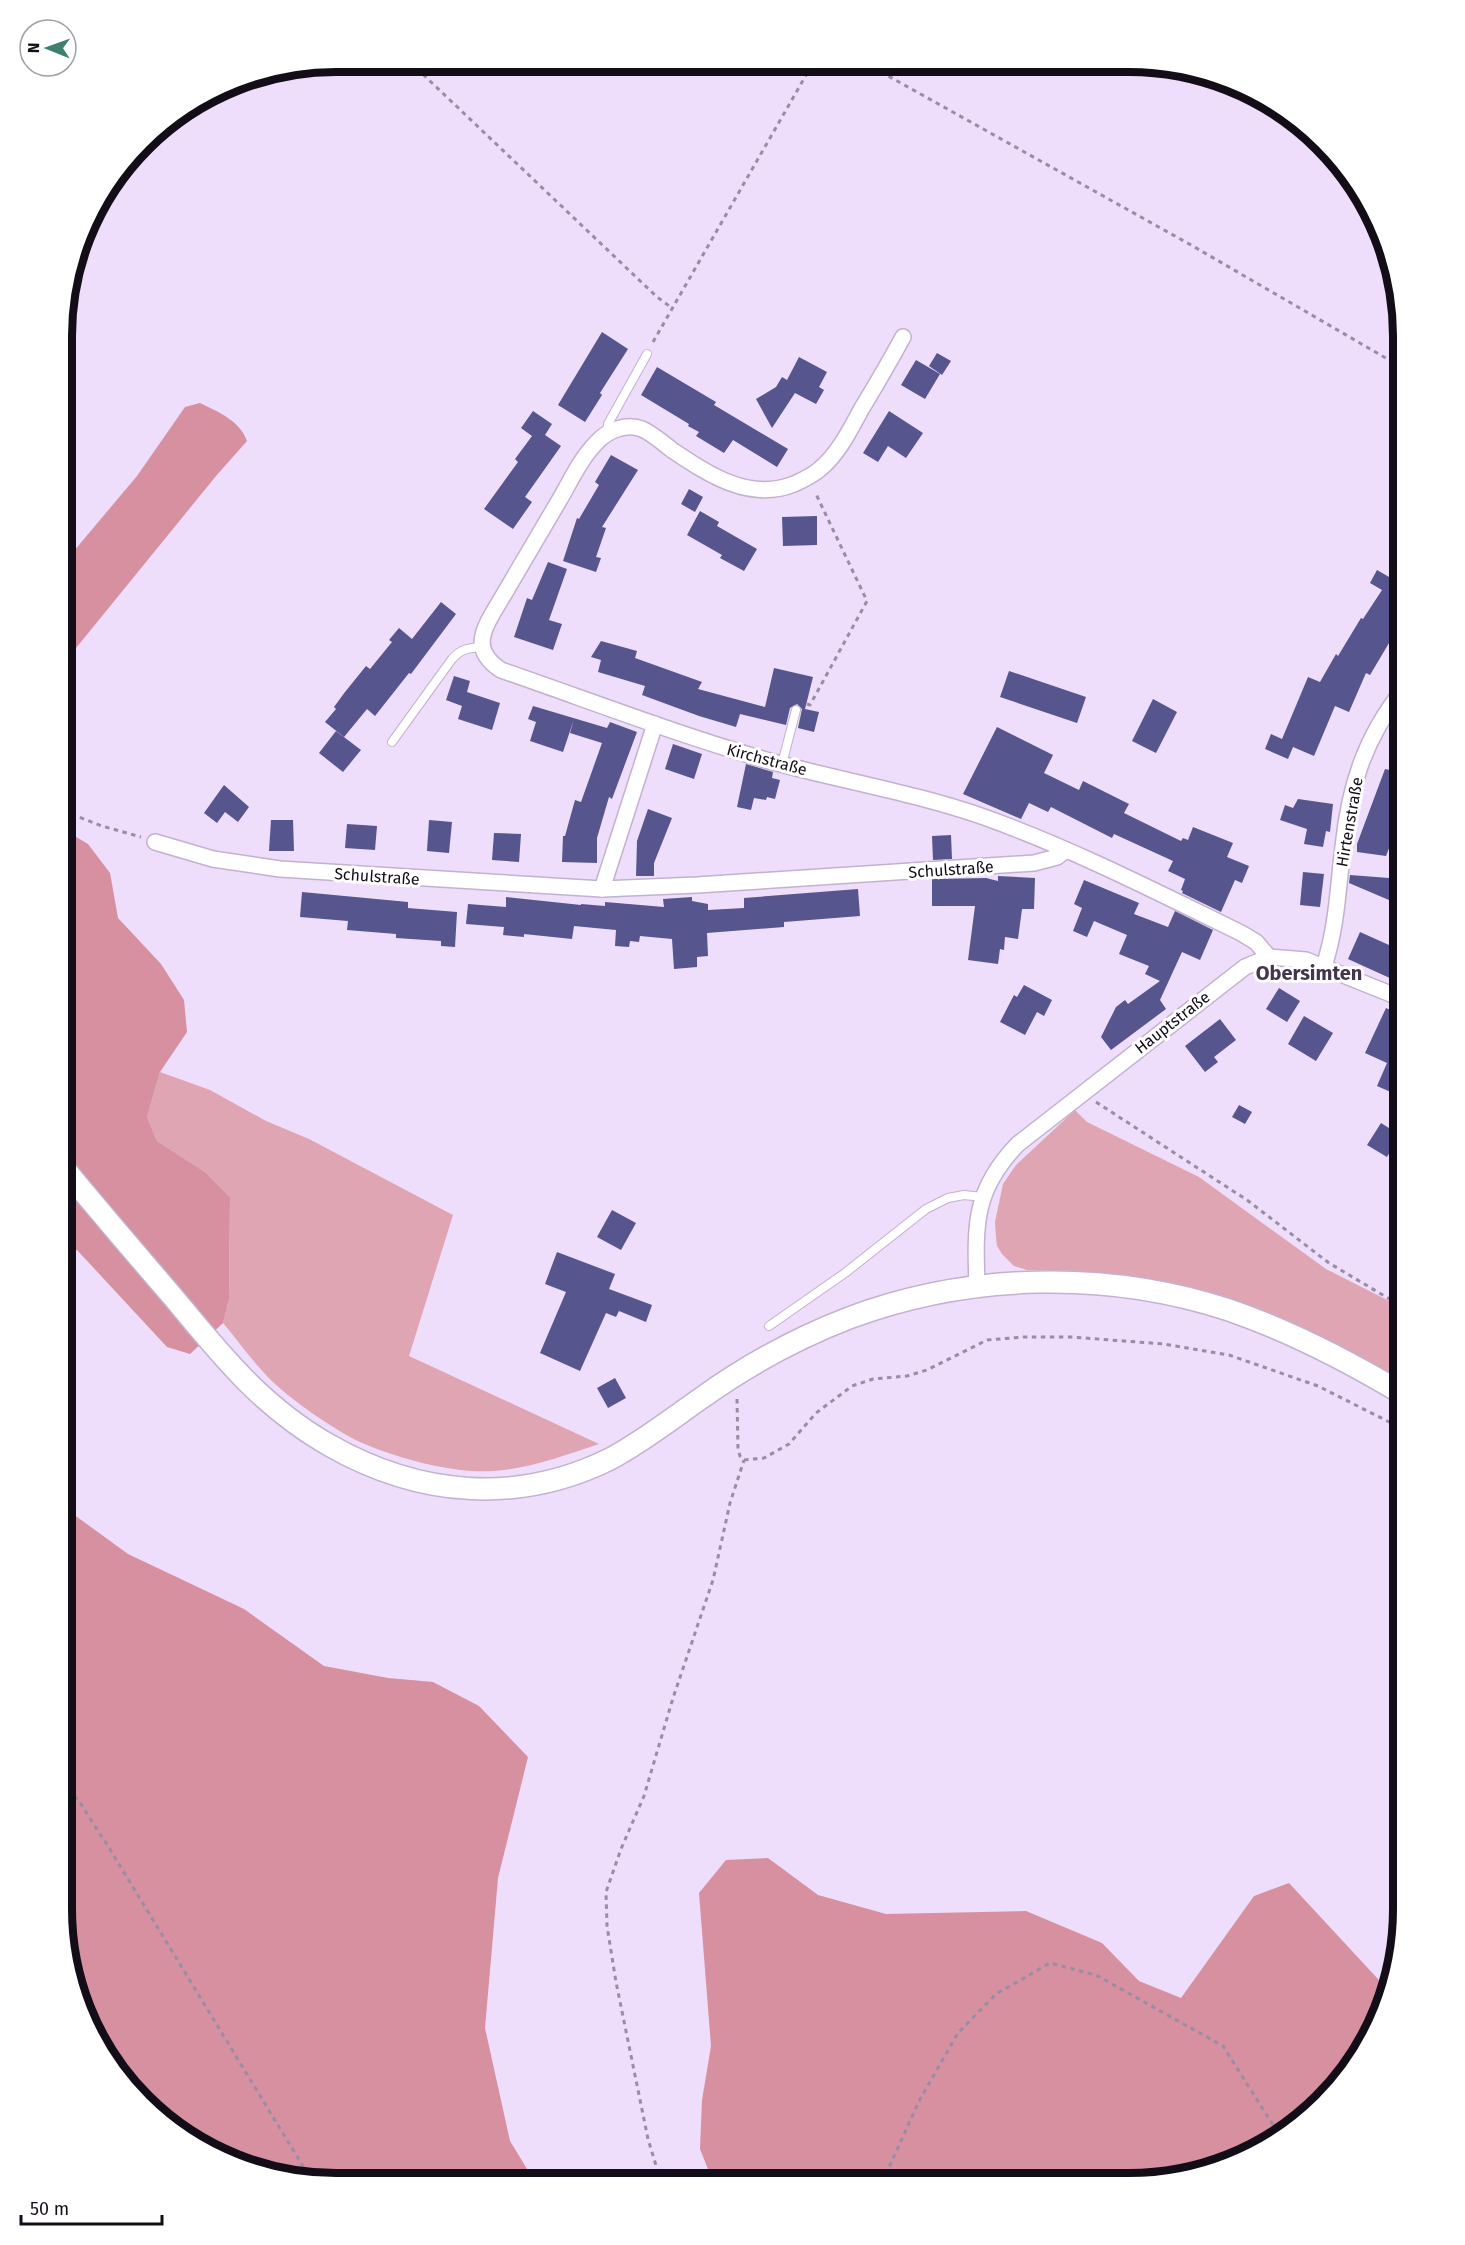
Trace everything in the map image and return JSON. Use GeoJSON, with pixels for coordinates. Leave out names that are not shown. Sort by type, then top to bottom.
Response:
{"type":"FeatureCollection","features":[{"type":"Feature","properties":{"kind":"main road"},"geometry":{"type":"LineString","coordinates":[[72,1178],[223,1357],[254,1390],[296,1424],[331,1446],[400,1477],[430,1485],[458,1489],[488,1489],[550,1482],[571,1475],[611,1458],[656,1432],[737,1373],[782,1349],[850,1318],[921,1297],[977,1286],[1019,1283],[1118,1286],[1188,1299],[1227,1310],[1302,1340],[1393,1389]]}},
{"type":"Feature","properties":{"kind":"street"},"geometry":{"type":"LineString","coordinates":[[481,647],[485,630],[512,579],[588,452],[607,434],[619,428],[641,429],[709,474],[740,487],[775,489],[792,484],[821,468],[834,454],[903,337]]}},
{"type":"Feature","properties":{"kind":"street","name":"Kirchstraße"},"geometry":{"type":"LineString","coordinates":[[481,647],[490,663],[501,670],[714,745],[948,805],[1066,849]]}},
{"type":"Feature","properties":{"kind":"street","name":"Hirtenstraße"},"geometry":{"type":"LineString","coordinates":[[1324,966],[1336,922],[1346,817],[1354,780],[1364,753],[1393,705]]}},
{"type":"Feature","properties":{"kind":"street"},"geometry":{"type":"LineString","coordinates":[[602,889],[655,723]]}},
{"type":"Feature","properties":{"kind":"street","name":"Schulstraße"},"geometry":{"type":"LineString","coordinates":[[155,842],[213,859],[280,869],[602,889],[1034,863],[1057,857],[1066,849]]}},
{"type":"Feature","properties":{"kind":"street"},"geometry":{"type":"LineString","coordinates":[[1066,849],[1241,933],[1256,942],[1269,957]]}},
{"type":"Feature","properties":{"kind":"street","name":"Hauptstraße"},"geometry":{"type":"LineString","coordinates":[[977,1286],[978,1215],[991,1178],[1002,1160],[1018,1144],[1225,980],[1245,967],[1269,957],[1306,960],[1393,995]]}},
{"type":"Feature","properties":{"kind":"lane"},"geometry":{"type":"LineString","coordinates":[[607,434],[608,424],[647,354]]}},
{"type":"Feature","properties":{"kind":"lane"},"geometry":{"type":"LineString","coordinates":[[392,742],[459,651],[481,647]]}},
{"type":"Feature","properties":{"kind":"lane"},"geometry":{"type":"LineString","coordinates":[[782,764],[796,710]]}},
{"type":"Feature","properties":{"kind":"lane"},"geometry":{"type":"LineString","coordinates":[[769,1326],[845,1273],[926,1209],[948,1198],[964,1195],[983,1197]]}},
{"type":"Feature","properties":{"kind":"path"},"geometry":{"type":"LineString","coordinates":[[421,72],[657,297],[672,308]]}},
{"type":"Feature","properties":{"kind":"path"},"geometry":{"type":"LineString","coordinates":[[647,354],[808,72]]}},
{"type":"Feature","properties":{"kind":"path"},"geometry":{"type":"LineString","coordinates":[[881,72],[1191,245],[1393,362]]}},
{"type":"Feature","properties":{"kind":"path"},"geometry":{"type":"LineString","coordinates":[[796,710],[804,704],[810,705],[867,601],[836,532],[807,477]]}},
{"type":"Feature","properties":{"kind":"path"},"geometry":{"type":"LineString","coordinates":[[72,814],[155,842]]}},
{"type":"Feature","properties":{"kind":"path"},"geometry":{"type":"LineString","coordinates":[[1082,1093],[1247,1200],[1329,1263],[1393,1301]]}},
{"type":"Feature","properties":{"kind":"path"},"geometry":{"type":"LineString","coordinates":[[744,1460],[764,1458],[789,1444],[816,1413],[852,1386],[873,1379],[907,1376],[927,1370],[987,1340],[1023,1337],[1071,1337],[1164,1344],[1229,1354],[1318,1386],[1393,1425]]}},
{"type":"Feature","properties":{"kind":"path"},"geometry":{"type":"LineString","coordinates":[[737,1373],[736,1432],[738,1449],[744,1460]]}},
{"type":"Feature","properties":{"kind":"path"},"geometry":{"type":"LineString","coordinates":[[658,2173],[648,2139],[616,1982],[607,1926],[606,1892],[621,1849],[644,1796],[673,1698],[713,1581],[730,1503],[744,1460]]}},
{"type":"Feature","properties":{"kind":"path"},"geometry":{"type":"LineString","coordinates":[[72,1794],[111,1851],[306,2171]]}},
{"type":"Feature","properties":{"kind":"path"},"geometry":{"type":"LineString","coordinates":[[887,2173],[920,2101],[958,2033],[996,1994],[1050,1963],[1096,1975],[1223,2046],[1276,2128]]}},
{"type":"Feature","properties":{"kind":"shaded area"},"geometry":{"type":"Polygon","coordinates":[[[200,403],[221,414],[239,428],[247,441],[72,653],[72,553],[137,476],[185,407],[200,403]]]}},
{"type":"Feature","properties":{"kind":"shaded area"},"geometry":{"type":"Polygon","coordinates":[[[72,834],[88,844],[110,873],[118,918],[161,964],[184,1000],[187,1032],[160,1072],[147,1117],[157,1141],[205,1172],[230,1197],[229,1299],[223,1323],[190,1354],[167,1347],[77,1250],[72,1251],[72,834]]]}},
{"type":"Feature","properties":{"kind":"shaded area"},"geometry":{"type":"Polygon","coordinates":[[[160,1072],[210,1090],[266,1121],[309,1139],[453,1215],[409,1356],[599,1444],[547,1461],[507,1470],[478,1471],[443,1467],[390,1454],[360,1442],[303,1407],[282,1390],[260,1369],[223,1323],[229,1299],[230,1197],[205,1172],[157,1141],[147,1117],[160,1072]]]}},
{"type":"Feature","properties":{"kind":"shaded area"},"geometry":{"type":"Polygon","coordinates":[[[1075,1110],[1087,1122],[1199,1177],[1326,1269],[1393,1303],[1393,1381],[1192,1291],[1152,1280],[1082,1271],[1027,1270],[1014,1266],[997,1246],[995,1222],[1003,1184],[1016,1165],[1075,1110]]]}},
{"type":"Feature","properties":{"kind":"shaded area"},"geometry":{"type":"Polygon","coordinates":[[[72,1513],[128,1554],[244,1609],[324,1666],[388,1678],[433,1682],[479,1706],[528,1757],[498,1878],[485,2028],[510,2141],[530,2173],[336,2173],[285,2168],[235,2153],[189,2128],[149,2096],[117,2056],[92,2010],[81,1977],[74,1943],[72,1909],[72,1513]]]}},
{"type":"Feature","properties":{"kind":"shaded area"},"geometry":{"type":"Polygon","coordinates":[[[768,1858],[818,1895],[886,1914],[1026,1911],[1102,1943],[1139,1981],[1181,1998],[1254,1896],[1289,1883],[1382,1983],[1373,2010],[1358,2041],[1316,2096],[1261,2138],[1230,2153],[1197,2164],[1163,2171],[1129,2173],[709,2173],[700,2149],[702,2100],[711,2046],[699,1893],[726,1860],[768,1858]]]}},
{"type":"Feature","properties":{"kind":"building"},"geometry":{"type":"Polygon","coordinates":[[[602,332],[628,349],[585,422],[558,405],[602,332]]]}},
{"type":"Feature","properties":{"kind":"building"},"geometry":{"type":"Polygon","coordinates":[[[937,353],[951,361],[942,375],[929,366],[937,353]]]}},
{"type":"Feature","properties":{"kind":"building"},"geometry":{"type":"Polygon","coordinates":[[[799,357],[827,372],[819,387],[824,390],[816,404],[795,393],[772,428],[756,399],[776,387],[782,377],[787,380],[799,357]]]}},
{"type":"Feature","properties":{"kind":"building"},"geometry":{"type":"Polygon","coordinates":[[[916,360],[940,374],[925,399],[901,385],[916,360]]]}},
{"type":"Feature","properties":{"kind":"building"},"geometry":{"type":"Polygon","coordinates":[[[657,367],[716,402],[714,405],[788,449],[777,467],[733,440],[724,453],[696,436],[699,432],[688,426],[689,424],[641,395],[657,367]]]}},
{"type":"Feature","properties":{"kind":"building"},"geometry":{"type":"Polygon","coordinates":[[[533,411],[552,424],[545,435],[561,446],[525,497],[532,502],[513,529],[484,509],[518,462],[515,459],[532,436],[521,428],[533,411]]]}},
{"type":"Feature","properties":{"kind":"building"},"geometry":{"type":"Polygon","coordinates":[[[889,411],[923,433],[906,458],[888,446],[878,462],[863,453],[889,411]]]}},
{"type":"Feature","properties":{"kind":"building"},"geometry":{"type":"Polygon","coordinates":[[[611,455],[638,470],[602,527],[606,528],[596,557],[601,558],[596,572],[563,561],[577,518],[579,519],[599,485],[595,482],[611,455]]]}},
{"type":"Feature","properties":{"kind":"building"},"geometry":{"type":"Polygon","coordinates":[[[689,489],[703,497],[695,512],[681,504],[689,489]]]}},
{"type":"Feature","properties":{"kind":"building"},"geometry":{"type":"Polygon","coordinates":[[[700,511],[719,522],[717,526],[757,549],[744,571],[720,558],[722,555],[687,535],[700,511]]]}},
{"type":"Feature","properties":{"kind":"building"},"geometry":{"type":"Polygon","coordinates":[[[817,516],[817,545],[783,546],[782,517],[817,516]]]}},
{"type":"Feature","properties":{"kind":"building"},"geometry":{"type":"Polygon","coordinates":[[[548,562],[567,569],[549,620],[562,624],[553,650],[514,637],[527,598],[532,600],[548,562]]]}},
{"type":"Feature","properties":{"kind":"building"},"geometry":{"type":"Polygon","coordinates":[[[1377,570],[1393,579],[1393,601],[1390,606],[1393,608],[1393,639],[1370,675],[1366,673],[1349,712],[1335,706],[1314,756],[1293,747],[1288,759],[1265,749],[1271,734],[1282,739],[1308,677],[1320,682],[1336,654],[1338,656],[1361,618],[1363,619],[1382,590],[1370,583],[1377,570]]]}},
{"type":"Feature","properties":{"kind":"building"},"geometry":{"type":"Polygon","coordinates":[[[441,602],[456,614],[411,674],[409,673],[375,716],[367,709],[344,737],[325,722],[366,666],[370,669],[392,642],[389,640],[399,628],[412,639],[441,602]]]}},
{"type":"Feature","properties":{"kind":"building"},"geometry":{"type":"Polygon","coordinates":[[[601,641],[637,651],[635,658],[702,682],[698,689],[765,707],[774,668],[813,677],[805,709],[819,712],[814,732],[798,728],[802,709],[797,704],[790,708],[786,725],[740,714],[736,727],[642,695],[645,686],[598,672],[601,660],[591,657],[601,641]]]}},
{"type":"Feature","properties":{"kind":"building"},"geometry":{"type":"Polygon","coordinates":[[[1009,671],[1086,697],[1077,723],[1000,697],[1009,671]]]}},
{"type":"Feature","properties":{"kind":"building"},"geometry":{"type":"Polygon","coordinates":[[[454,676],[470,681],[467,692],[500,703],[492,730],[458,719],[462,706],[446,700],[454,676]]]}},
{"type":"Feature","properties":{"kind":"building"},"geometry":{"type":"Polygon","coordinates":[[[1153,699],[1177,712],[1156,753],[1132,741],[1153,699]]]}},
{"type":"Feature","properties":{"kind":"building"},"geometry":{"type":"Polygon","coordinates":[[[533,706],[607,728],[610,722],[637,732],[612,799],[609,797],[597,838],[597,863],[562,862],[563,836],[565,836],[575,800],[581,802],[602,743],[570,733],[574,719],[563,752],[530,741],[536,722],[528,719],[533,706]]]}},
{"type":"Feature","properties":{"kind":"building"},"geometry":{"type":"Polygon","coordinates":[[[997,727],[1053,755],[1044,773],[1079,790],[1083,781],[1129,804],[1124,813],[1181,841],[1183,838],[1188,840],[1193,827],[1233,843],[1227,857],[1249,866],[1242,883],[1235,880],[1221,912],[1182,893],[1185,879],[1168,871],[1173,861],[1114,834],[1112,838],[1051,807],[1048,812],[1029,803],[1021,819],[963,794],[997,727]]]}},
{"type":"Feature","properties":{"kind":"building"},"geometry":{"type":"Polygon","coordinates":[[[336,731],[361,750],[343,772],[319,753],[336,731]]]}},
{"type":"Feature","properties":{"kind":"building"},"geometry":{"type":"Polygon","coordinates":[[[673,744],[702,754],[694,779],[665,769],[673,744]]]}},
{"type":"Feature","properties":{"kind":"building"},"geometry":{"type":"Polygon","coordinates":[[[1393,762],[1393,838],[1386,856],[1357,852],[1357,844],[1385,769],[1390,770],[1393,762]]]}},
{"type":"Feature","properties":{"kind":"building"},"geometry":{"type":"Polygon","coordinates":[[[746,764],[773,772],[772,778],[780,780],[775,799],[754,798],[751,810],[737,807],[746,764]]]}},
{"type":"Feature","properties":{"kind":"building"},"geometry":{"type":"Polygon","coordinates":[[[224,785],[249,807],[238,822],[225,812],[217,823],[204,813],[224,785]]]}},
{"type":"Feature","properties":{"kind":"building"},"geometry":{"type":"Polygon","coordinates":[[[1298,799],[1333,804],[1330,832],[1326,831],[1323,847],[1304,844],[1307,829],[1280,820],[1285,805],[1293,808],[1298,799]]]}},
{"type":"Feature","properties":{"kind":"building"},"geometry":{"type":"Polygon","coordinates":[[[648,809],[672,818],[654,863],[654,876],[636,876],[637,841],[648,809]]]}},
{"type":"Feature","properties":{"kind":"building"},"geometry":{"type":"Polygon","coordinates":[[[271,820],[293,820],[294,851],[269,851],[271,820]]]}},
{"type":"Feature","properties":{"kind":"building"},"geometry":{"type":"Polygon","coordinates":[[[429,820],[452,822],[449,853],[427,851],[429,820]]]}},
{"type":"Feature","properties":{"kind":"building"},"geometry":{"type":"Polygon","coordinates":[[[347,824],[377,826],[375,850],[345,848],[347,824]]]}},
{"type":"Feature","properties":{"kind":"building"},"geometry":{"type":"Polygon","coordinates":[[[494,833],[521,834],[519,862],[492,860],[494,833]]]}},
{"type":"Feature","properties":{"kind":"building"},"geometry":{"type":"Polygon","coordinates":[[[951,835],[952,859],[933,860],[932,836],[951,835]]]}},
{"type":"Feature","properties":{"kind":"building"},"geometry":{"type":"Polygon","coordinates":[[[1390,866],[1393,867],[1393,902],[1349,883],[1350,875],[1389,878],[1390,866]]]}},
{"type":"Feature","properties":{"kind":"building"},"geometry":{"type":"Polygon","coordinates":[[[1303,872],[1324,874],[1320,907],[1300,905],[1303,872]]]}},
{"type":"Feature","properties":{"kind":"building"},"geometry":{"type":"Polygon","coordinates":[[[998,876],[1035,878],[1034,909],[1022,909],[1018,939],[1005,937],[1004,950],[1000,949],[998,964],[968,960],[975,906],[932,906],[932,879],[986,878],[998,881],[998,876]]]}},
{"type":"Feature","properties":{"kind":"building"},"geometry":{"type":"Polygon","coordinates":[[[1084,880],[1139,903],[1134,914],[1168,927],[1175,911],[1213,930],[1200,960],[1182,952],[1160,1000],[1166,1009],[1111,1050],[1101,1037],[1116,1007],[1125,1000],[1128,1004],[1160,981],[1145,974],[1149,966],[1119,954],[1127,935],[1094,921],[1087,937],[1073,931],[1082,908],[1074,904],[1084,880]]]}},
{"type":"Feature","properties":{"kind":"building"},"geometry":{"type":"Polygon","coordinates":[[[858,889],[860,916],[784,922],[784,927],[707,933],[708,956],[697,957],[697,967],[674,969],[672,939],[640,936],[639,942],[630,941],[629,947],[615,946],[616,930],[574,926],[572,939],[524,934],[524,937],[503,935],[504,927],[466,924],[468,904],[506,907],[506,897],[581,905],[605,906],[605,902],[664,907],[663,899],[692,897],[692,901],[708,904],[708,910],[744,908],[744,898],[858,889]]]}},
{"type":"Feature","properties":{"kind":"building"},"geometry":{"type":"Polygon","coordinates":[[[302,892],[408,902],[408,908],[457,912],[455,947],[441,946],[441,941],[396,938],[396,934],[347,930],[348,921],[300,917],[302,892]]]}},
{"type":"Feature","properties":{"kind":"building"},"geometry":{"type":"Polygon","coordinates":[[[1360,932],[1389,945],[1393,936],[1393,979],[1348,959],[1360,932]]]}},
{"type":"Feature","properties":{"kind":"building"},"geometry":{"type":"Polygon","coordinates":[[[1024,985],[1052,1000],[1044,1016],[1037,1012],[1025,1035],[1000,1022],[1014,995],[1017,997],[1024,985]]]}},
{"type":"Feature","properties":{"kind":"building"},"geometry":{"type":"Polygon","coordinates":[[[1279,988],[1300,1001],[1287,1022],[1266,1009],[1279,988]]]}},
{"type":"Feature","properties":{"kind":"building"},"geometry":{"type":"Polygon","coordinates":[[[1386,1008],[1393,1011],[1391,1032],[1393,1033],[1393,1093],[1377,1086],[1387,1063],[1365,1053],[1386,1008]]]}},
{"type":"Feature","properties":{"kind":"building"},"geometry":{"type":"Polygon","coordinates":[[[1304,1016],[1333,1033],[1316,1061],[1288,1044],[1304,1016]]]}},
{"type":"Feature","properties":{"kind":"building"},"geometry":{"type":"Polygon","coordinates":[[[1220,1019],[1236,1040],[1214,1057],[1218,1062],[1205,1072],[1185,1046],[1220,1019]]]}},
{"type":"Feature","properties":{"kind":"building"},"geometry":{"type":"Polygon","coordinates":[[[1239,1105],[1252,1112],[1245,1124],[1232,1117],[1239,1105]]]}},
{"type":"Feature","properties":{"kind":"building"},"geometry":{"type":"Polygon","coordinates":[[[1381,1123],[1393,1131],[1393,1147],[1387,1157],[1367,1145],[1381,1123]]]}},
{"type":"Feature","properties":{"kind":"building"},"geometry":{"type":"Polygon","coordinates":[[[612,1210],[636,1223],[621,1250],[597,1237],[612,1210]]]}},
{"type":"Feature","properties":{"kind":"building"},"geometry":{"type":"Polygon","coordinates":[[[557,1252],[615,1274],[609,1289],[652,1305],[646,1322],[619,1311],[616,1317],[606,1313],[580,1371],[540,1353],[566,1292],[545,1284],[557,1252]]]}},
{"type":"Feature","properties":{"kind":"building"},"geometry":{"type":"Polygon","coordinates":[[[615,1378],[626,1398],[608,1408],[597,1388],[615,1378]]]}},
{"type":"Feature","properties":{"kind":"district","name":"Obersimten"},"geometry":{"type":"Point","coordinates":[1309,973]}}]}
